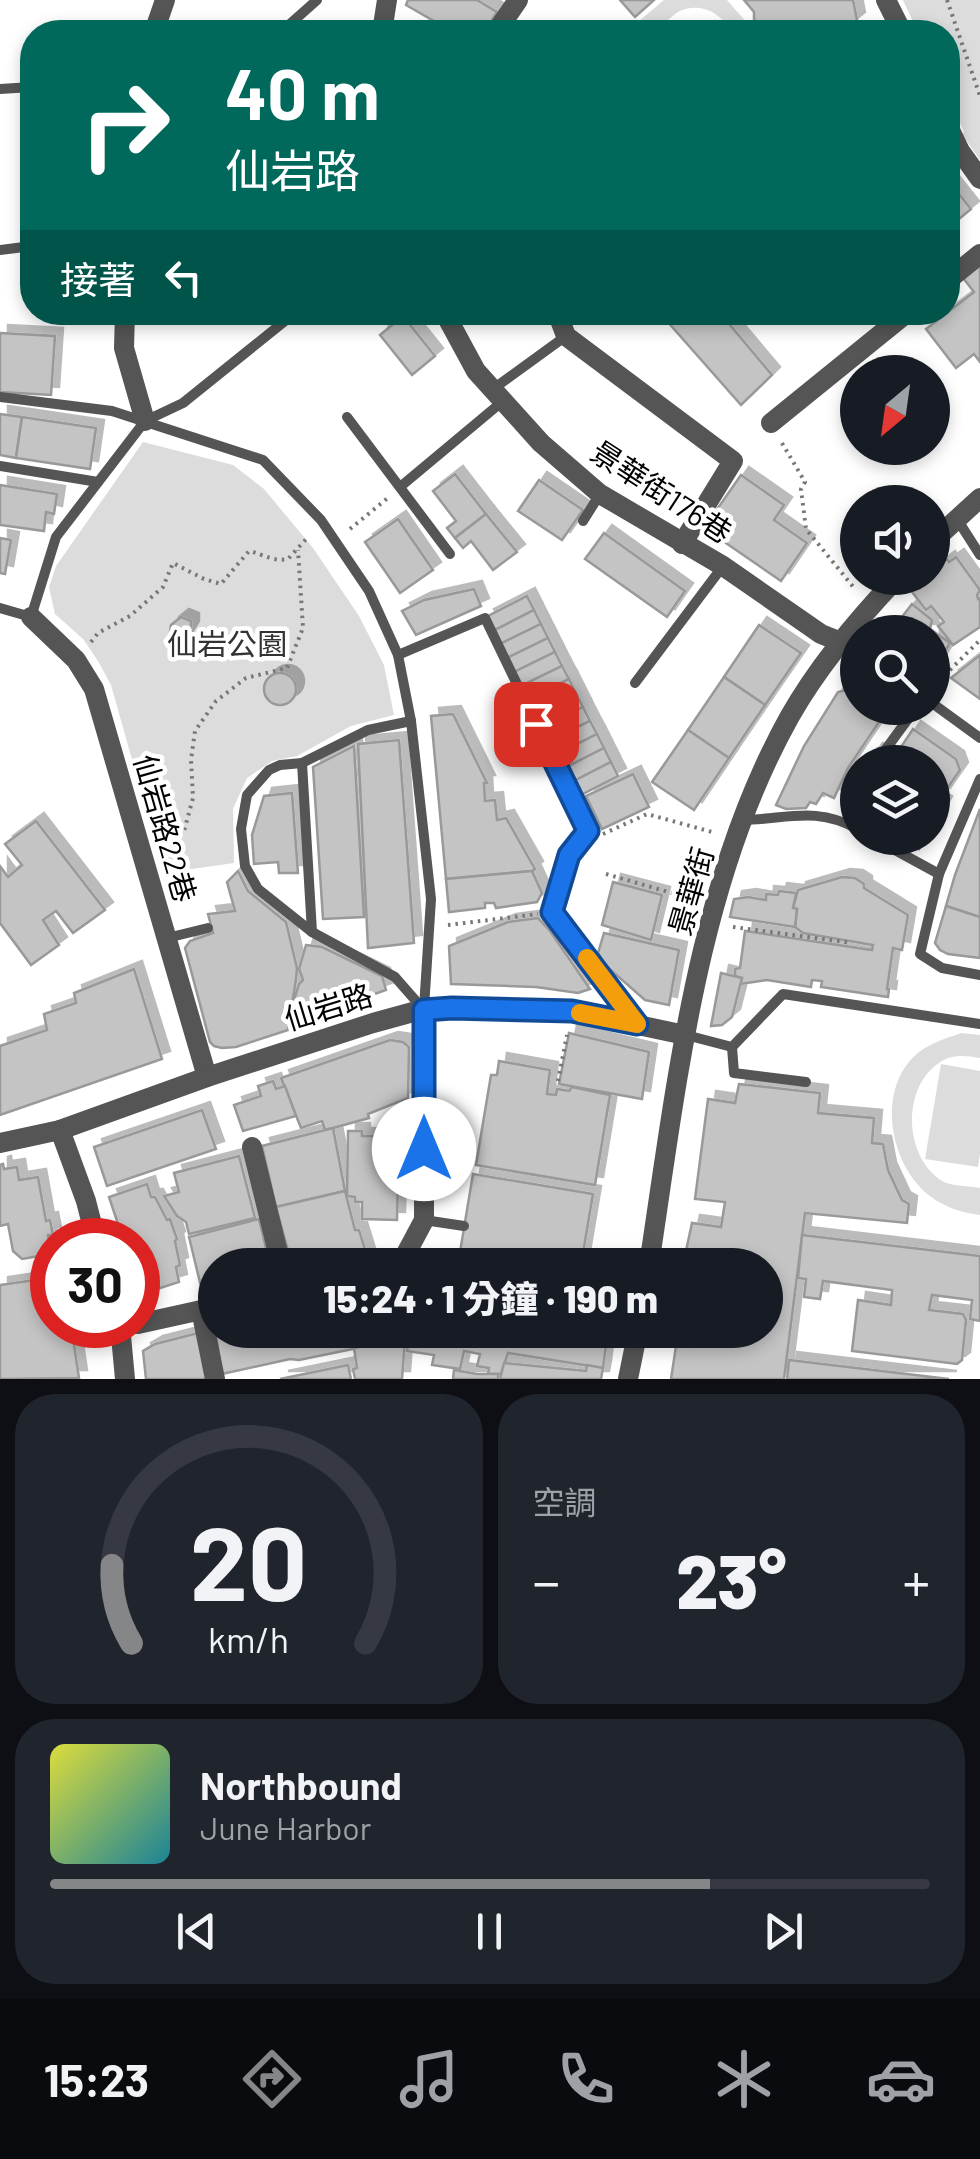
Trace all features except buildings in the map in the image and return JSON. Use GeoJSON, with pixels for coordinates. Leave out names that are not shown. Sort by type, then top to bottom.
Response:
{"type":"FeatureCollection","features":[{"type":"Feature","properties":{"kind":"street"},"geometry":{"type":"LineString","coordinates":[[960,152],[971,175]]}},
{"type":"Feature","properties":{"kind":"street"},"geometry":{"type":"LineString","coordinates":[[960,270],[980,254]]}},
{"type":"Feature","properties":{"kind":"street"},"geometry":{"type":"LineString","coordinates":[[125,325],[124,348],[144,421]]}},
{"type":"Feature","properties":{"kind":"street","name":"景華街176巷"},"geometry":{"type":"LineString","coordinates":[[451,325],[476,372],[542,444],[600,494],[723,566],[820,634],[840,643]]}},
{"type":"Feature","properties":{"kind":"street"},"geometry":{"type":"LineString","coordinates":[[562,325],[566,336],[733,461],[682,544]]}},
{"type":"Feature","properties":{"kind":"street"},"geometry":{"type":"LineString","coordinates":[[770,423],[892,325]]}},
{"type":"Feature","properties":{"kind":"street"},"geometry":{"type":"LineString","coordinates":[[950,525],[980,498]]}},
{"type":"Feature","properties":{"kind":"street","name":"景華街"},"geometry":{"type":"LineString","coordinates":[[863,615],[881,595]]}},
{"type":"Feature","properties":{"kind":"street","name":"仙岩路22巷"},"geometry":{"type":"LineString","coordinates":[[31,617],[76,660],[94,689],[206,1077]]}},
{"type":"Feature","properties":{"kind":"street","name":"景華街"},"geometry":{"type":"LineString","coordinates":[[652,1248],[685,1035],[713,914],[739,830],[784,726],[801,698],[840,657]]}},
{"type":"Feature","properties":{"kind":"street"},"geometry":{"type":"LineString","coordinates":[[409,1248],[424,1220],[424,1010]]}},
{"type":"Feature","properties":{"kind":"street","name":"仙岩路"},"geometry":{"type":"LineString","coordinates":[[0,1143],[60,1130],[206,1077],[373,1022],[424,1010],[572,1011],[685,1035]]}},
{"type":"Feature","properties":{"kind":"street"},"geometry":{"type":"LineString","coordinates":[[60,1130],[90,1218]]}},
{"type":"Feature","properties":{"kind":"street"},"geometry":{"type":"LineString","coordinates":[[252,1147],[277,1248]]}},
{"type":"Feature","properties":{"kind":"street"},"geometry":{"type":"LineString","coordinates":[[160,1319],[198,1310]]}},
{"type":"Feature","properties":{"kind":"street"},"geometry":{"type":"LineString","coordinates":[[125,1379],[127,1348]]}},
{"type":"Feature","properties":{"kind":"street"},"geometry":{"type":"LineString","coordinates":[[212,1348],[215,1379]]}},
{"type":"Feature","properties":{"kind":"street"},"geometry":{"type":"LineString","coordinates":[[628,1379],[634,1348]]}},
{"type":"Feature","properties":{"kind":"lane"},"geometry":{"type":"LineString","coordinates":[[294,20],[317,0]]}},
{"type":"Feature","properties":{"kind":"lane"},"geometry":{"type":"LineString","coordinates":[[0,608],[31,617],[56,537],[144,421],[183,403],[280,325]]}},
{"type":"Feature","properties":{"kind":"lane"},"geometry":{"type":"LineString","coordinates":[[400,488],[566,336]]}},
{"type":"Feature","properties":{"kind":"lane"},"geometry":{"type":"LineString","coordinates":[[0,397],[112,411],[263,460],[321,520],[369,590],[398,655],[410,721],[430,899],[424,1010]]}},
{"type":"Feature","properties":{"kind":"lane"},"geometry":{"type":"LineString","coordinates":[[347,418],[450,554]]}},
{"type":"Feature","properties":{"kind":"lane"},"geometry":{"type":"LineString","coordinates":[[0,466],[98,482]]}},
{"type":"Feature","properties":{"kind":"lane"},"geometry":{"type":"LineString","coordinates":[[583,521],[600,494]]}},
{"type":"Feature","properties":{"kind":"lane"},"geometry":{"type":"LineString","coordinates":[[957,519],[980,555]]}},
{"type":"Feature","properties":{"kind":"lane"},"geometry":{"type":"LineString","coordinates":[[635,683],[723,566]]}},
{"type":"Feature","properties":{"kind":"lane"},"geometry":{"type":"LineString","coordinates":[[398,655],[485,618],[588,831],[569,855],[552,912],[637,1024]]}},
{"type":"Feature","properties":{"kind":"lane"},"geometry":{"type":"LineString","coordinates":[[950,716],[980,738]]}},
{"type":"Feature","properties":{"kind":"lane"},"geometry":{"type":"LineString","coordinates":[[410,721],[368,730],[302,763],[269,770],[247,794],[242,829],[245,866],[258,889],[312,932],[395,977],[424,1010]]}},
{"type":"Feature","properties":{"kind":"lane"},"geometry":{"type":"LineString","coordinates":[[302,763],[312,932]]}},
{"type":"Feature","properties":{"kind":"lane"},"geometry":{"type":"LineString","coordinates":[[980,779],[939,874],[920,954],[942,968],[980,975]]}},
{"type":"Feature","properties":{"kind":"lane"},"geometry":{"type":"LineString","coordinates":[[739,830],[814,814],[840,819]]}},
{"type":"Feature","properties":{"kind":"lane"},"geometry":{"type":"LineString","coordinates":[[904,855],[939,874]]}},
{"type":"Feature","properties":{"kind":"lane"},"geometry":{"type":"LineString","coordinates":[[166,938],[208,928]]}},
{"type":"Feature","properties":{"kind":"lane"},"geometry":{"type":"LineString","coordinates":[[806,1082],[734,1073],[732,1046],[782,994],[980,1024]]}},
{"type":"Feature","properties":{"kind":"lane"},"geometry":{"type":"LineString","coordinates":[[685,1035],[732,1046]]}},
{"type":"Feature","properties":{"kind":"lane"},"geometry":{"type":"LineString","coordinates":[[388,1124],[398,1116],[424,1114]]}},
{"type":"Feature","properties":{"kind":"lane"},"geometry":{"type":"LineString","coordinates":[[424,1220],[464,1226]]}},
{"type":"Feature","properties":{"kind":"path"},"geometry":{"type":"LineString","coordinates":[[960,38],[980,96]]}},
{"type":"Feature","properties":{"kind":"path"},"geometry":{"type":"LineString","coordinates":[[770,423],[805,482],[801,489],[806,529],[856,590],[860,615]]}},
{"type":"Feature","properties":{"kind":"path"},"geometry":{"type":"LineString","coordinates":[[335,542],[400,488]]}},
{"type":"Feature","properties":{"kind":"path"},"geometry":{"type":"LineString","coordinates":[[76,660],[98,633],[130,616],[163,588],[173,563],[204,580],[221,584],[249,552],[276,561],[288,560],[321,520]]}},
{"type":"Feature","properties":{"kind":"path"},"geometry":{"type":"LineString","coordinates":[[120,776],[158,802],[184,831],[193,798],[191,760],[195,732],[216,702],[246,678],[287,668],[303,628],[298,550]]}},
{"type":"Feature","properties":{"kind":"path"},"geometry":{"type":"LineString","coordinates":[[950,670],[980,640]]}},
{"type":"Feature","properties":{"kind":"path"},"geometry":{"type":"LineString","coordinates":[[588,831],[603,834],[647,814],[739,830]]}},
{"type":"Feature","properties":{"kind":"path"},"geometry":{"type":"LineString","coordinates":[[606,874],[713,914],[852,943]]}},
{"type":"Feature","properties":{"kind":"path"},"geometry":{"type":"LineString","coordinates":[[430,927],[552,912]]}},
{"type":"Feature","properties":{"kind":"path"},"geometry":{"type":"LineString","coordinates":[[558,1081],[572,1011]]}},
{"type":"Feature","properties":{"kind":"green space"},"geometry":{"type":"Polygon","coordinates":[[[664,0],[727,0],[744,20],[722,20],[704,9],[690,8],[669,20],[640,20],[664,0]]]}},
{"type":"Feature","properties":{"kind":"green space"},"geometry":{"type":"Polygon","coordinates":[[[903,0],[980,0],[980,160],[962,134],[960,123],[960,20],[912,20],[903,0]]]}},
{"type":"Feature","properties":{"kind":"green space","name":"仙岩公園"},"geometry":{"type":"Polygon","coordinates":[[[143,442],[233,465],[264,489],[313,548],[359,616],[384,665],[394,715],[351,726],[297,756],[272,761],[247,778],[233,809],[234,863],[164,873],[111,685],[83,639],[55,614],[49,587],[56,566],[143,442]]]}},
{"type":"Feature","properties":{"kind":"green space"},"geometry":{"type":"Polygon","coordinates":[[[961,1033],[980,1035],[980,1058],[951,1057],[929,1072],[919,1086],[912,1121],[914,1138],[929,1170],[946,1183],[980,1188],[980,1215],[941,1203],[916,1182],[897,1146],[893,1126],[896,1085],[905,1067],[919,1052],[961,1033]]]}},
{"type":"Feature","properties":{"kind":"green space"},"geometry":{"type":"Polygon","coordinates":[[[941,1064],[980,1071],[978,1167],[925,1159],[941,1064]]]}},
{"type":"Feature","properties":{"kind":"slow traffic"},"geometry":{"type":"LineString","coordinates":[[580,1013],[637,1024],[587,958]]}},
{"type":"Feature","properties":{"kind":"route"},"geometry":{"type":"LineString","coordinates":[[424,1149],[424,1010],[572,1011],[637,1024],[552,912],[569,855],[588,831],[536,724]]}}]}
